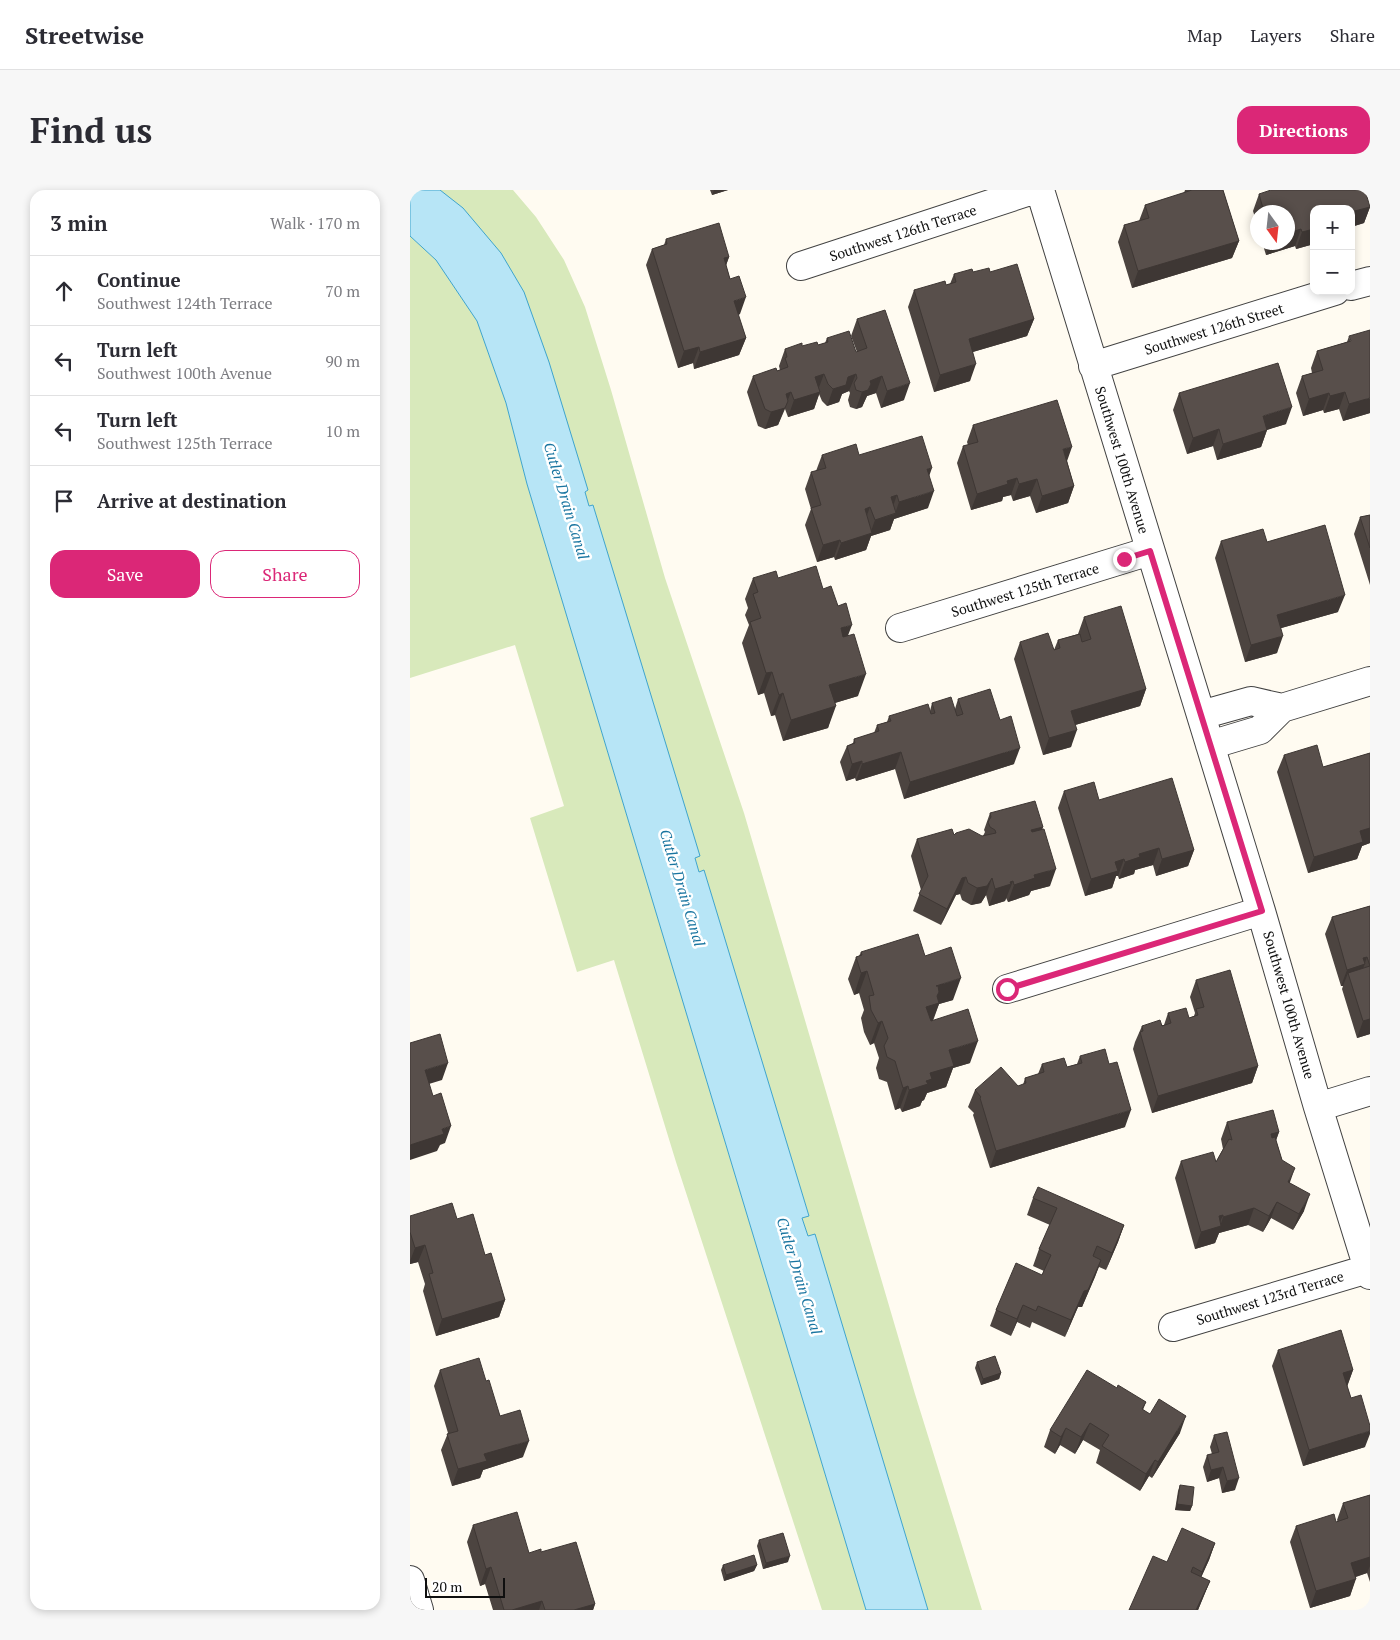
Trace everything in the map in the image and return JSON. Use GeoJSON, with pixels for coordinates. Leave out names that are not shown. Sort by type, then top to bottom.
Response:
{"type":"FeatureCollection","features":[{"type":"Feature","properties":{"kind":"street","name":"Southwest 126th Terrace"},"geometry":{"type":"LineString","coordinates":[[801,266],[1033,190]]}},
{"type":"Feature","properties":{"kind":"street","name":"Southwest 100th Avenue"},"geometry":{"type":"LineString","coordinates":[[1040,190],[1262,911],[1318,1107],[1369,1272]]}},
{"type":"Feature","properties":{"kind":"street"},"geometry":{"type":"LineString","coordinates":[[1355,285],[1370,280]]}},
{"type":"Feature","properties":{"kind":"street","name":"Southwest 126th Street"},"geometry":{"type":"LineString","coordinates":[[1093,366],[1322,295]]}},
{"type":"Feature","properties":{"kind":"street","name":"Southwest 125th Terrace"},"geometry":{"type":"LineString","coordinates":[[900,628],[1150,551]]}},
{"type":"Feature","properties":{"kind":"street"},"geometry":{"type":"LineString","coordinates":[[1210,745],[1260,730],[1282,708],[1370,681]]}},
{"type":"Feature","properties":{"kind":"street"},"geometry":{"type":"LineString","coordinates":[[1201,715],[1251,701],[1282,708]]}},
{"type":"Feature","properties":{"kind":"street"},"geometry":{"type":"LineString","coordinates":[[1007,989],[1262,911]]}},
{"type":"Feature","properties":{"kind":"street"},"geometry":{"type":"LineString","coordinates":[[1318,1107],[1370,1091]]}},
{"type":"Feature","properties":{"kind":"street","name":"Southwest 123rd Terrace"},"geometry":{"type":"LineString","coordinates":[[1172,1327],[1369,1272]]}},
{"type":"Feature","properties":{"kind":"street"},"geometry":{"type":"LineString","coordinates":[[410,1580],[419,1610]]}},
{"type":"Feature","properties":{"kind":"green space"},"geometry":{"type":"Polygon","coordinates":[[[440,190],[513,190],[536,217],[564,260],[585,307],[665,578],[744,813],[915,1394],[982,1610],[928,1610],[815,1235],[808,1236],[802,1218],[809,1216],[704,871],[699,872],[695,857],[699,855],[593,505],[589,506],[585,492],[588,490],[501,253],[440,190]]]}},
{"type":"Feature","properties":{"kind":"green space"},"geometry":{"type":"Polygon","coordinates":[[[410,236],[436,260],[477,321],[506,403],[527,484],[866,1610],[822,1610],[676,1162],[614,960],[577,972],[530,818],[564,806],[515,645],[410,678],[410,236]]]}},
{"type":"Feature","properties":{"kind":"water","name":"Cutler Drain Canal"},"geometry":{"type":"Polygon","coordinates":[[[410,190],[440,190],[463,208],[501,253],[524,292],[549,362],[588,490],[585,492],[589,506],[593,505],[700,856],[695,858],[699,872],[704,870],[809,1216],[802,1218],[808,1236],[815,1234],[928,1610],[866,1610],[527,484],[506,403],[477,321],[436,260],[410,236],[410,190]]]}},
{"type":"Feature","properties":{"kind":"building"},"geometry":{"type":"Polygon","coordinates":[[[1192,190],[1223,190],[1239,241],[1138,271],[1124,225],[1149,218],[1145,205],[1192,190]]]}},
{"type":"Feature","properties":{"kind":"building"},"geometry":{"type":"Polygon","coordinates":[[[1271,190],[1365,190],[1370,207],[1355,211],[1355,205],[1310,205],[1310,230],[1302,232],[1301,229],[1295,231],[1295,205],[1262,205],[1259,194],[1271,190]]]}},
{"type":"Feature","properties":{"kind":"building"},"geometry":{"type":"Polygon","coordinates":[[[719,223],[729,257],[724,258],[730,279],[739,276],[746,297],[734,301],[746,338],[700,352],[699,347],[684,351],[652,249],[667,244],[666,239],[719,223]]]}},
{"type":"Feature","properties":{"kind":"building"},"geometry":{"type":"Polygon","coordinates":[[[1017,264],[1034,319],[969,339],[976,364],[940,375],[914,290],[945,281],[946,285],[956,282],[954,274],[972,269],[973,272],[989,268],[990,272],[1017,264]]]}},
{"type":"Feature","properties":{"kind":"building"},"geometry":{"type":"Polygon","coordinates":[[[885,310],[910,383],[887,391],[882,376],[870,381],[871,384],[868,390],[862,392],[856,390],[854,383],[857,378],[856,374],[848,377],[846,385],[833,389],[828,384],[824,374],[815,377],[820,392],[794,400],[791,392],[786,394],[788,401],[785,408],[771,412],[765,409],[753,376],[776,368],[777,371],[788,367],[785,349],[802,343],[802,346],[817,342],[818,345],[828,342],[827,338],[849,331],[856,352],[867,348],[857,319],[885,310]]]}},
{"type":"Feature","properties":{"kind":"building"},"geometry":{"type":"Polygon","coordinates":[[[1370,330],[1370,398],[1349,404],[1345,392],[1330,396],[1329,393],[1309,399],[1302,376],[1323,370],[1317,351],[1351,341],[1349,336],[1370,330]]]}},
{"type":"Feature","properties":{"kind":"building"},"geometry":{"type":"Polygon","coordinates":[[[1278,363],[1292,407],[1263,416],[1267,430],[1223,444],[1219,429],[1193,438],[1179,393],[1278,363]]]}},
{"type":"Feature","properties":{"kind":"building"},"geometry":{"type":"Polygon","coordinates":[[[1057,400],[1072,447],[1063,449],[1074,486],[1042,496],[1037,479],[1019,484],[1017,478],[1007,481],[1008,484],[977,494],[963,446],[978,442],[973,425],[1057,400]]]}},
{"type":"Feature","properties":{"kind":"building"},"geometry":{"type":"Polygon","coordinates":[[[922,436],[932,468],[927,469],[934,491],[899,502],[897,495],[891,497],[896,513],[875,520],[870,507],[865,509],[872,533],[841,543],[840,540],[823,545],[811,508],[821,505],[811,472],[826,468],[822,455],[856,444],[859,455],[922,436]]]}},
{"type":"Feature","properties":{"kind":"building"},"geometry":{"type":"Polygon","coordinates":[[[1370,515],[1370,548],[1360,517],[1370,515]]]}},
{"type":"Feature","properties":{"kind":"building"},"geometry":{"type":"Polygon","coordinates":[[[1325,525],[1345,595],[1277,615],[1283,636],[1251,645],[1221,541],[1263,529],[1267,542],[1325,525]]]}},
{"type":"Feature","properties":{"kind":"building"},"geometry":{"type":"Polygon","coordinates":[[[816,566],[823,589],[831,586],[838,606],[846,603],[852,625],[841,628],[843,637],[854,634],[866,674],[829,685],[836,706],[791,720],[783,693],[779,695],[772,672],[766,673],[750,622],[761,618],[753,594],[758,592],[753,578],[776,571],[778,578],[816,566]]]}},
{"type":"Feature","properties":{"kind":"building"},"geometry":{"type":"Polygon","coordinates":[[[1121,606],[1146,689],[1071,711],[1077,730],[1049,738],[1020,642],[1048,633],[1054,650],[1060,648],[1058,640],[1080,634],[1082,642],[1091,639],[1084,617],[1121,606]]]}},
{"type":"Feature","properties":{"kind":"building"},"geometry":{"type":"Polygon","coordinates":[[[990,689],[1000,720],[1011,716],[1020,748],[910,782],[901,752],[862,764],[862,761],[852,764],[847,746],[855,743],[854,739],[879,731],[877,725],[891,721],[889,716],[928,704],[931,714],[935,713],[932,703],[951,697],[957,716],[963,714],[958,699],[990,689]]]}},
{"type":"Feature","properties":{"kind":"building"},"geometry":{"type":"Polygon","coordinates":[[[1317,745],[1323,767],[1370,753],[1370,828],[1360,831],[1363,842],[1314,857],[1284,755],[1317,745]]]}},
{"type":"Feature","properties":{"kind":"building"},"geometry":{"type":"Polygon","coordinates":[[[1172,778],[1194,850],[1162,859],[1159,848],[1139,854],[1140,857],[1125,862],[1124,859],[1115,862],[1118,871],[1091,879],[1064,791],[1094,782],[1099,800],[1172,778]]]}},
{"type":"Feature","properties":{"kind":"building"},"geometry":{"type":"Polygon","coordinates":[[[1035,801],[1043,827],[1031,830],[1032,832],[1044,829],[1056,869],[1034,875],[1035,878],[1014,885],[1013,881],[1010,882],[1011,884],[995,889],[992,878],[987,886],[977,888],[968,883],[966,877],[962,878],[947,909],[919,894],[928,876],[917,839],[952,829],[954,835],[969,829],[982,836],[996,833],[988,822],[991,817],[990,813],[1035,801]]]}},
{"type":"Feature","properties":{"kind":"building"},"geometry":{"type":"Polygon","coordinates":[[[1370,906],[1370,966],[1367,957],[1363,958],[1365,964],[1347,970],[1332,917],[1370,906]]]}},
{"type":"Feature","properties":{"kind":"building"},"geometry":{"type":"Polygon","coordinates":[[[918,934],[925,956],[951,947],[961,978],[936,986],[938,986],[939,992],[937,996],[939,1003],[926,1007],[931,1021],[968,1009],[978,1041],[949,1050],[954,1066],[930,1073],[932,1079],[926,1081],[928,1084],[909,1090],[908,1086],[903,1088],[895,1061],[887,1057],[884,1046],[888,1038],[882,1021],[878,1023],[871,1010],[869,996],[874,995],[867,971],[861,973],[856,957],[862,955],[861,952],[918,934]]]}},
{"type":"Feature","properties":{"kind":"building"},"geometry":{"type":"Polygon","coordinates":[[[1370,966],[1370,1019],[1363,1021],[1348,973],[1370,966]]]}},
{"type":"Feature","properties":{"kind":"building"},"geometry":{"type":"Polygon","coordinates":[[[1230,970],[1258,1066],[1158,1096],[1140,1032],[1143,1031],[1142,1026],[1160,1020],[1162,1026],[1171,1023],[1168,1013],[1186,1008],[1189,1018],[1198,1015],[1196,1009],[1204,1007],[1196,980],[1230,970]]]}},
{"type":"Feature","properties":{"kind":"building"},"geometry":{"type":"Polygon","coordinates":[[[440,1034],[448,1063],[425,1070],[433,1096],[441,1093],[451,1126],[442,1129],[444,1134],[410,1145],[410,1043],[440,1034]]]}},
{"type":"Feature","properties":{"kind":"building"},"geometry":{"type":"Polygon","coordinates":[[[1105,1049],[1109,1064],[1117,1062],[1131,1110],[996,1151],[981,1097],[975,1090],[1001,1067],[1018,1086],[1026,1083],[1025,1078],[1044,1072],[1042,1064],[1064,1058],[1067,1067],[1082,1063],[1080,1056],[1105,1049]]]}},
{"type":"Feature","properties":{"kind":"building"},"geometry":{"type":"Polygon","coordinates":[[[1273,1110],[1279,1132],[1271,1134],[1272,1138],[1275,1137],[1282,1160],[1295,1168],[1288,1182],[1310,1194],[1299,1214],[1277,1202],[1269,1216],[1254,1208],[1223,1217],[1223,1215],[1219,1216],[1221,1226],[1201,1232],[1181,1161],[1213,1152],[1216,1162],[1229,1139],[1232,1140],[1227,1122],[1273,1110]]]}},
{"type":"Feature","properties":{"kind":"building"},"geometry":{"type":"Polygon","coordinates":[[[1038,1187],[1124,1225],[1112,1253],[1097,1246],[1093,1256],[1101,1260],[1088,1290],[1084,1291],[1071,1320],[1038,1306],[1036,1311],[1023,1305],[1017,1319],[996,1310],[1016,1263],[1042,1275],[1051,1255],[1039,1249],[1057,1208],[1033,1198],[1038,1187]]]}},
{"type":"Feature","properties":{"kind":"building"},"geometry":{"type":"Polygon","coordinates":[[[452,1203],[457,1219],[473,1214],[485,1255],[491,1253],[505,1300],[442,1319],[429,1274],[433,1273],[425,1245],[415,1248],[410,1232],[410,1216],[452,1203]]]}},
{"type":"Feature","properties":{"kind":"building"},"geometry":{"type":"Polygon","coordinates":[[[1341,1330],[1353,1370],[1343,1373],[1351,1398],[1361,1395],[1370,1431],[1309,1450],[1278,1350],[1341,1330]]]}},
{"type":"Feature","properties":{"kind":"building"},"geometry":{"type":"Polygon","coordinates":[[[995,1356],[1001,1373],[983,1379],[977,1362],[995,1356]]]}},
{"type":"Feature","properties":{"kind":"building"},"geometry":{"type":"Polygon","coordinates":[[[479,1358],[486,1381],[489,1380],[500,1416],[520,1410],[529,1441],[484,1454],[487,1461],[458,1469],[447,1434],[458,1431],[440,1370],[479,1358]]]}},
{"type":"Feature","properties":{"kind":"building"},"geometry":{"type":"Polygon","coordinates":[[[1087,1370],[1117,1388],[1118,1385],[1146,1402],[1142,1409],[1150,1414],[1159,1399],[1186,1416],[1158,1462],[1155,1460],[1146,1474],[1102,1446],[1109,1435],[1090,1423],[1081,1437],[1066,1428],[1061,1437],[1050,1430],[1087,1370]]]}},
{"type":"Feature","properties":{"kind":"building"},"geometry":{"type":"Polygon","coordinates":[[[1227,1432],[1239,1478],[1227,1481],[1223,1467],[1211,1470],[1207,1455],[1219,1452],[1214,1435],[1227,1432]]]}},
{"type":"Feature","properties":{"kind":"building"},"geometry":{"type":"Polygon","coordinates":[[[1180,1485],[1194,1487],[1192,1506],[1177,1504],[1180,1485]]]}},
{"type":"Feature","properties":{"kind":"building"},"geometry":{"type":"Polygon","coordinates":[[[1370,1495],[1370,1557],[1351,1563],[1356,1579],[1316,1591],[1296,1526],[1334,1514],[1336,1522],[1348,1518],[1343,1503],[1370,1495]]]}},
{"type":"Feature","properties":{"kind":"building"},"geometry":{"type":"Polygon","coordinates":[[[517,1512],[529,1553],[541,1549],[541,1552],[576,1542],[595,1604],[574,1610],[545,1610],[542,1601],[512,1610],[504,1610],[491,1567],[486,1569],[473,1525],[517,1512]]]}},
{"type":"Feature","properties":{"kind":"building"},"geometry":{"type":"Polygon","coordinates":[[[1182,1528],[1215,1543],[1202,1572],[1193,1567],[1191,1572],[1210,1581],[1196,1610],[1129,1610],[1153,1556],[1167,1562],[1182,1528]]]}},
{"type":"Feature","properties":{"kind":"building"},"geometry":{"type":"Polygon","coordinates":[[[783,1533],[790,1556],[766,1563],[759,1540],[783,1533]]]}},
{"type":"Feature","properties":{"kind":"building"},"geometry":{"type":"Polygon","coordinates":[[[754,1555],[757,1565],[726,1575],[723,1565],[754,1555]]]}},
{"type":"Feature","properties":{"kind":"route"},"geometry":{"type":"LineString","coordinates":[[1007,989],[1262,911],[1150,551],[1124,559]]}}]}
